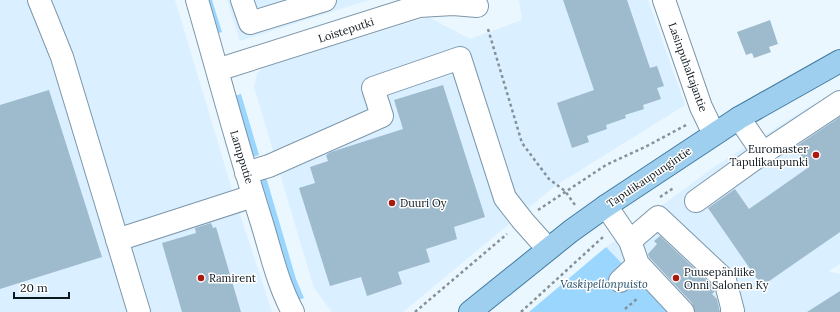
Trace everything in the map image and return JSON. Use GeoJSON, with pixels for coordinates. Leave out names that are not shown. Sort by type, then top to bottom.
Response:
{"type":"FeatureCollection","features":[{"type":"Feature","properties":{"kind":"main road","name":"Tapulikaupungintie"},"geometry":{"type":"LineString","coordinates":[[470,312],[586,219],[739,118],[840,61]]}},
{"type":"Feature","properties":{"kind":"street"},"geometry":{"type":"LineString","coordinates":[[39,0],[62,57],[139,312]]}},
{"type":"Feature","properties":{"kind":"street","name":"Lampputie"},"geometry":{"type":"LineString","coordinates":[[197,0],[253,196],[283,291],[292,312]]}},
{"type":"Feature","properties":{"kind":"street"},"geometry":{"type":"LineString","coordinates":[[242,0],[250,24],[324,0]]}},
{"type":"Feature","properties":{"kind":"street","name":"Lasinpuhaltajantie"},"geometry":{"type":"LineString","coordinates":[[664,0],[701,107],[714,134]]}},
{"type":"Feature","properties":{"kind":"street","name":"Loisteputki"},"geometry":{"type":"LineString","coordinates":[[217,70],[419,6],[479,2]]}},
{"type":"Feature","properties":{"kind":"street"},"geometry":{"type":"LineString","coordinates":[[246,173],[270,166],[382,116],[373,88],[460,58],[505,198],[548,249]]}},
{"type":"Feature","properties":{"kind":"street"},"geometry":{"type":"LineString","coordinates":[[696,201],[763,153],[840,102]]}},
{"type":"Feature","properties":{"kind":"street"},"geometry":{"type":"LineString","coordinates":[[739,118],[763,153]]}},
{"type":"Feature","properties":{"kind":"street"},"geometry":{"type":"LineString","coordinates":[[118,240],[253,196]]}},
{"type":"Feature","properties":{"kind":"street"},"geometry":{"type":"LineString","coordinates":[[606,206],[624,234],[638,264],[682,312]]}},
{"type":"Feature","properties":{"kind":"street"},"geometry":{"type":"LineString","coordinates":[[624,234],[658,217],[725,280],[732,312]]}},
{"type":"Feature","properties":{"kind":"street"},"geometry":{"type":"LineString","coordinates":[[620,281],[638,264]]}},
{"type":"Feature","properties":{"kind":"path"},"geometry":{"type":"LineString","coordinates":[[488,29],[522,143],[549,179],[565,191]]}},
{"type":"Feature","properties":{"kind":"path"},"geometry":{"type":"LineString","coordinates":[[415,312],[490,247],[565,191],[606,165],[647,146],[705,114]]}},
{"type":"Feature","properties":{"kind":"path"},"geometry":{"type":"LineString","coordinates":[[657,199],[676,186]]}},
{"type":"Feature","properties":{"kind":"path"},"geometry":{"type":"LineString","coordinates":[[521,312],[576,263],[600,239],[624,234]]}},
{"type":"Feature","properties":{"kind":"path"},"geometry":{"type":"LineString","coordinates":[[625,308],[638,298]]}},
{"type":"Feature","properties":{"kind":"shaded area"},"geometry":{"type":"Polygon","coordinates":[[[0,0],[175,0],[233,193],[272,312],[0,312],[0,0]]]}},
{"type":"Feature","properties":{"kind":"shaded area"},"geometry":{"type":"Polygon","coordinates":[[[227,0],[369,0],[240,41],[227,0]]]}},
{"type":"Feature","properties":{"kind":"shaded area"},"geometry":{"type":"Polygon","coordinates":[[[519,0],[648,0],[685,105],[555,186],[403,312],[332,312],[314,288],[254,87],[257,74],[263,67],[428,17],[470,39],[522,20],[519,0]]]}},
{"type":"Feature","properties":{"kind":"shaded area"},"geometry":{"type":"Polygon","coordinates":[[[840,91],[840,264],[828,271],[840,274],[840,312],[669,312],[606,247],[714,167],[809,107],[840,91]]]}},
{"type":"Feature","properties":{"kind":"green space"},"geometry":{"type":"Polygon","coordinates":[[[204,0],[212,0],[222,32],[215,34],[204,0]]]}},
{"type":"Feature","properties":{"kind":"green space"},"geometry":{"type":"Polygon","coordinates":[[[241,94],[259,155],[252,157],[234,96],[241,94]]]}},
{"type":"Feature","properties":{"kind":"green space"},"geometry":{"type":"Polygon","coordinates":[[[266,177],[296,279],[304,298],[298,300],[291,283],[259,179],[266,177]]]}},
{"type":"Feature","properties":{"kind":"green space","name":"Vaskipellonpuisto"},"geometry":{"type":"Polygon","coordinates":[[[606,247],[669,312],[529,312],[606,247]]]}},
{"type":"Feature","properties":{"kind":"building"},"geometry":{"type":"Polygon","coordinates":[[[563,0],[627,0],[650,68],[657,66],[664,86],[657,88],[661,99],[643,105],[644,109],[625,115],[626,118],[606,125],[607,129],[587,136],[589,142],[572,148],[557,103],[594,90],[563,0]]]}},
{"type":"Feature","properties":{"kind":"building"},"geometry":{"type":"Polygon","coordinates":[[[770,20],[778,44],[769,47],[771,52],[754,58],[752,53],[746,55],[737,32],[770,20]]]}},
{"type":"Feature","properties":{"kind":"building","name":"Duuri Oy"},"geometry":{"type":"Polygon","coordinates":[[[443,85],[485,217],[454,227],[457,239],[426,249],[430,262],[398,272],[402,284],[367,296],[361,277],[330,286],[299,188],[315,183],[310,167],[328,161],[326,155],[331,152],[403,129],[394,100],[443,85]]]}},
{"type":"Feature","properties":{"kind":"building"},"geometry":{"type":"Polygon","coordinates":[[[49,90],[102,257],[0,289],[0,105],[49,90]]]}},
{"type":"Feature","properties":{"kind":"building"},"geometry":{"type":"Polygon","coordinates":[[[840,117],[840,232],[762,286],[708,208],[735,189],[749,209],[809,167],[795,147],[840,117]]]}},
{"type":"Feature","properties":{"kind":"building","name":"Ramirent"},"geometry":{"type":"Polygon","coordinates":[[[211,223],[213,228],[216,227],[241,312],[182,312],[162,243],[196,233],[195,228],[211,223]]]}},
{"type":"Feature","properties":{"kind":"building"},"geometry":{"type":"Polygon","coordinates":[[[660,236],[714,287],[715,291],[712,294],[717,299],[720,312],[695,312],[692,303],[649,257],[648,254],[657,244],[654,241],[660,236]]]}},
{"type":"Feature","properties":{"kind":"building"},"geometry":{"type":"Polygon","coordinates":[[[840,291],[840,312],[807,312],[840,291]]]}},
{"type":"Feature","properties":{"kind":"place","name":"Euromaster Tapulikaupunki"},"geometry":{"type":"Point","coordinates":[816,155]}},
{"type":"Feature","properties":{"kind":"place","name":"Duuri Oy"},"geometry":{"type":"Point","coordinates":[392,203]}},
{"type":"Feature","properties":{"kind":"place","name":"Ramirent"},"geometry":{"type":"Point","coordinates":[201,278]}},
{"type":"Feature","properties":{"kind":"place","name":"Puusepänliike Onni Salonen Ky"},"geometry":{"type":"Point","coordinates":[676,278]}}]}
